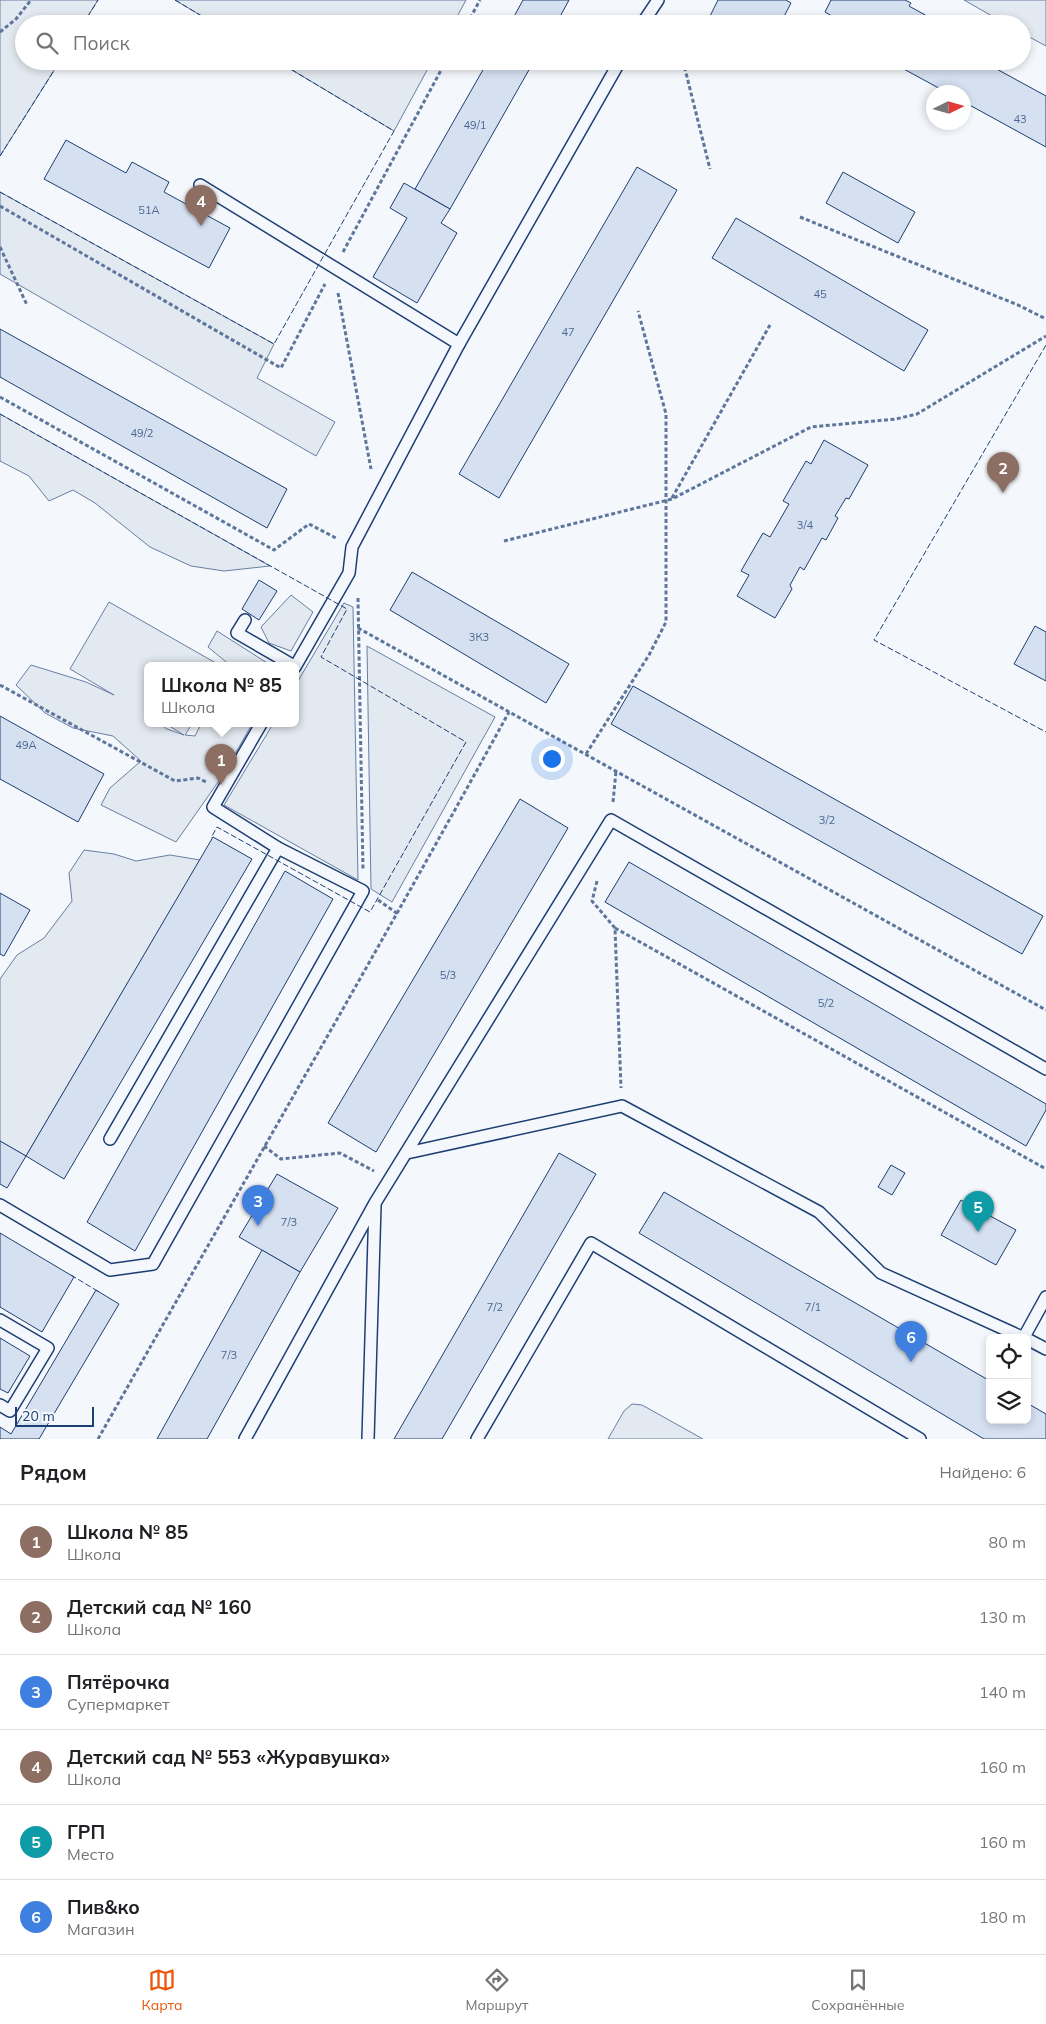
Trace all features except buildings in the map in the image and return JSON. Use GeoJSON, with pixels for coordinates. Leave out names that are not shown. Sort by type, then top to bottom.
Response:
{"type":"FeatureCollection","features":[{"type":"Feature","properties":{"kind":"lane"},"geometry":{"type":"LineString","coordinates":[[648,15],[658,0]]}},
{"type":"Feature","properties":{"kind":"lane"},"geometry":{"type":"LineString","coordinates":[[298,662],[350,573],[352,547],[459,344],[615,70]]}},
{"type":"Feature","properties":{"kind":"lane"},"geometry":{"type":"LineString","coordinates":[[200,185],[459,344]]}},
{"type":"Feature","properties":{"kind":"lane"},"geometry":{"type":"LineString","coordinates":[[245,620],[237,632],[287,662]]}},
{"type":"Feature","properties":{"kind":"lane"},"geometry":{"type":"LineString","coordinates":[[0,1205],[110,1270],[153,1264],[363,891],[278,848],[212,807],[260,727]]}},
{"type":"Feature","properties":{"kind":"lane"},"geometry":{"type":"LineString","coordinates":[[245,1439],[375,1203],[612,820],[1046,1069]]}},
{"type":"Feature","properties":{"kind":"lane"},"geometry":{"type":"LineString","coordinates":[[110,1139],[278,848]]}},
{"type":"Feature","properties":{"kind":"lane"},"geometry":{"type":"LineString","coordinates":[[407,1153],[622,1106],[820,1212],[881,1273],[1016,1334]]}},
{"type":"Feature","properties":{"kind":"lane"},"geometry":{"type":"LineString","coordinates":[[368,1439],[375,1203]]}},
{"type":"Feature","properties":{"kind":"lane"},"geometry":{"type":"LineString","coordinates":[[477,1439],[591,1243],[920,1439]]}},
{"type":"Feature","properties":{"kind":"lane"},"geometry":{"type":"LineString","coordinates":[[1027,1334],[1046,1297]]}},
{"type":"Feature","properties":{"kind":"lane"},"geometry":{"type":"LineString","coordinates":[[0,1320],[48,1348],[10,1411],[0,1406]]}},
{"type":"Feature","properties":{"kind":"lane"},"geometry":{"type":"LineString","coordinates":[[1031,1341],[1046,1349]]}},
{"type":"Feature","properties":{"kind":"path"},"geometry":{"type":"LineString","coordinates":[[18,15],[31,0]]}},
{"type":"Feature","properties":{"kind":"path"},"geometry":{"type":"LineString","coordinates":[[472,15],[480,0]]}},
{"type":"Feature","properties":{"kind":"path"},"geometry":{"type":"LineString","coordinates":[[0,32],[15,19]]}},
{"type":"Feature","properties":{"kind":"path"},"geometry":{"type":"LineString","coordinates":[[0,206],[281,368],[441,70]]}},
{"type":"Feature","properties":{"kind":"path"},"geometry":{"type":"LineString","coordinates":[[685,70],[710,170]]}},
{"type":"Feature","properties":{"kind":"path"},"geometry":{"type":"LineString","coordinates":[[800,217],[1009,301],[1046,319]]}},
{"type":"Feature","properties":{"kind":"path"},"geometry":{"type":"LineString","coordinates":[[0,247],[28,305]]}},
{"type":"Feature","properties":{"kind":"path"},"geometry":{"type":"LineString","coordinates":[[334,268],[377,502]]}},
{"type":"Feature","properties":{"kind":"path"},"geometry":{"type":"LineString","coordinates":[[586,755],[649,655],[666,622],[666,414],[638,311]]}},
{"type":"Feature","properties":{"kind":"path"},"geometry":{"type":"LineString","coordinates":[[672,499],[770,325]]}},
{"type":"Feature","properties":{"kind":"path"},"geometry":{"type":"LineString","coordinates":[[504,541],[672,499],[811,427],[896,419],[917,414],[1046,336]]}},
{"type":"Feature","properties":{"kind":"path"},"geometry":{"type":"LineString","coordinates":[[0,397],[274,550],[310,524],[352,547]]}},
{"type":"Feature","properties":{"kind":"path"},"geometry":{"type":"LineString","coordinates":[[357,589],[363,891],[398,914]]}},
{"type":"Feature","properties":{"kind":"path"},"geometry":{"type":"LineString","coordinates":[[358,628],[1046,1010]]}},
{"type":"Feature","properties":{"kind":"path"},"geometry":{"type":"LineString","coordinates":[[0,685],[176,781],[198,778],[222,790]]}},
{"type":"Feature","properties":{"kind":"path"},"geometry":{"type":"LineString","coordinates":[[98,1439],[398,914],[509,712]]}},
{"type":"Feature","properties":{"kind":"path"},"geometry":{"type":"LineString","coordinates":[[612,820],[616,771]]}},
{"type":"Feature","properties":{"kind":"path"},"geometry":{"type":"LineString","coordinates":[[598,874],[592,901],[615,928],[1046,1169]]}},
{"type":"Feature","properties":{"kind":"path"},"geometry":{"type":"LineString","coordinates":[[615,928],[622,1106]]}},
{"type":"Feature","properties":{"kind":"path"},"geometry":{"type":"LineString","coordinates":[[264,1146],[281,1159],[340,1153],[390,1180]]}},
{"type":"Feature","properties":{"kind":"shaded area"},"geometry":{"type":"Polygon","coordinates":[[[0,0],[98,0],[89,15],[15,15],[15,70],[54,70],[0,156],[0,0]]]}},
{"type":"Feature","properties":{"kind":"shaded area"},"geometry":{"type":"Polygon","coordinates":[[[175,0],[466,0],[458,15],[200,15],[175,0]]]}},
{"type":"Feature","properties":{"kind":"shaded area"},"geometry":{"type":"Polygon","coordinates":[[[964,0],[1046,0],[1046,46],[1031,38],[1031,15],[990,15],[964,0]]]}},
{"type":"Feature","properties":{"kind":"shaded area"},"geometry":{"type":"Polygon","coordinates":[[[292,70],[427,70],[394,131],[292,70]]]}},
{"type":"Feature","properties":{"kind":"shaded area"},"geometry":{"type":"Polygon","coordinates":[[[0,192],[274,344],[257,378],[335,422],[316,456],[0,274],[0,192]]]}},
{"type":"Feature","properties":{"kind":"shaded area"},"geometry":{"type":"Polygon","coordinates":[[[0,414],[270,566],[224,571],[191,566],[150,547],[95,503],[73,490],[49,501],[29,476],[0,461],[0,414]]]}},
{"type":"Feature","properties":{"kind":"shaded area"},"geometry":{"type":"Polygon","coordinates":[[[291,595],[313,612],[291,651],[269,643],[261,627],[291,595]]]}},
{"type":"Feature","properties":{"kind":"shaded area"},"geometry":{"type":"Polygon","coordinates":[[[109,602],[214,662],[144,662],[144,727],[164,727],[184,735],[171,727],[190,727],[185,735],[195,736],[200,727],[250,727],[223,775],[176,842],[101,805],[110,788],[141,761],[113,736],[73,728],[45,713],[16,685],[31,665],[86,682],[114,695],[70,669],[109,602]]]}},
{"type":"Feature","properties":{"kind":"shaded area"},"geometry":{"type":"Polygon","coordinates":[[[344,603],[353,607],[358,880],[224,805],[271,727],[299,727],[299,679],[344,603]]]}},
{"type":"Feature","properties":{"kind":"shaded area"},"geometry":{"type":"Polygon","coordinates":[[[217,631],[266,662],[226,662],[208,647],[217,631]]]}},
{"type":"Feature","properties":{"kind":"shaded area"},"geometry":{"type":"Polygon","coordinates":[[[367,646],[495,717],[392,902],[371,889],[367,646]]]}},
{"type":"Feature","properties":{"kind":"shaded area"},"geometry":{"type":"Polygon","coordinates":[[[84,850],[114,854],[136,861],[170,855],[200,860],[26,1156],[0,1141],[0,979],[17,955],[44,938],[72,901],[69,873],[84,850]]]}},
{"type":"Feature","properties":{"kind":"shaded area"},"geometry":{"type":"Polygon","coordinates":[[[632,1404],[642,1405],[703,1439],[608,1439],[624,1411],[632,1404]]]}},
{"type":"Feature","properties":{"kind":"fence"},"geometry":{"type":"LineString","coordinates":[[89,15],[98,0]]}},
{"type":"Feature","properties":{"kind":"fence"},"geometry":{"type":"LineString","coordinates":[[175,0],[200,15]]}},
{"type":"Feature","properties":{"kind":"fence"},"geometry":{"type":"LineString","coordinates":[[0,156],[54,70]]}},
{"type":"Feature","properties":{"kind":"fence"},"geometry":{"type":"LineString","coordinates":[[0,192],[274,344],[394,131],[292,70]]}},
{"type":"Feature","properties":{"kind":"fence"},"geometry":{"type":"LineString","coordinates":[[1046,345],[874,640],[1046,732]]}},
{"type":"Feature","properties":{"kind":"fence"},"geometry":{"type":"LineString","coordinates":[[0,414],[347,609],[321,657],[466,742],[370,912],[217,827],[211,838]]}},
{"type":"Feature","properties":{"kind":"fence"},"geometry":{"type":"LineString","coordinates":[[71,1275],[99,1292]]}},
{"type":"Feature","properties":{"kind":"place","name":"Детский сад № 553 «Журавушка»"},"geometry":{"type":"Point","coordinates":[201,226]}},
{"type":"Feature","properties":{"kind":"place","name":"Детский сад № 160"},"geometry":{"type":"Point","coordinates":[1003,493]}},
{"type":"Feature","properties":{"kind":"place","name":"Школа № 85"},"geometry":{"type":"Point","coordinates":[221,785]}},
{"type":"Feature","properties":{"kind":"place","name":"Пятёрочка"},"geometry":{"type":"Point","coordinates":[258,1226]}},
{"type":"Feature","properties":{"kind":"place","name":"ГРП"},"geometry":{"type":"Point","coordinates":[978,1232]}},
{"type":"Feature","properties":{"kind":"place","name":"Пив&ко"},"geometry":{"type":"Point","coordinates":[911,1362]}}]}
